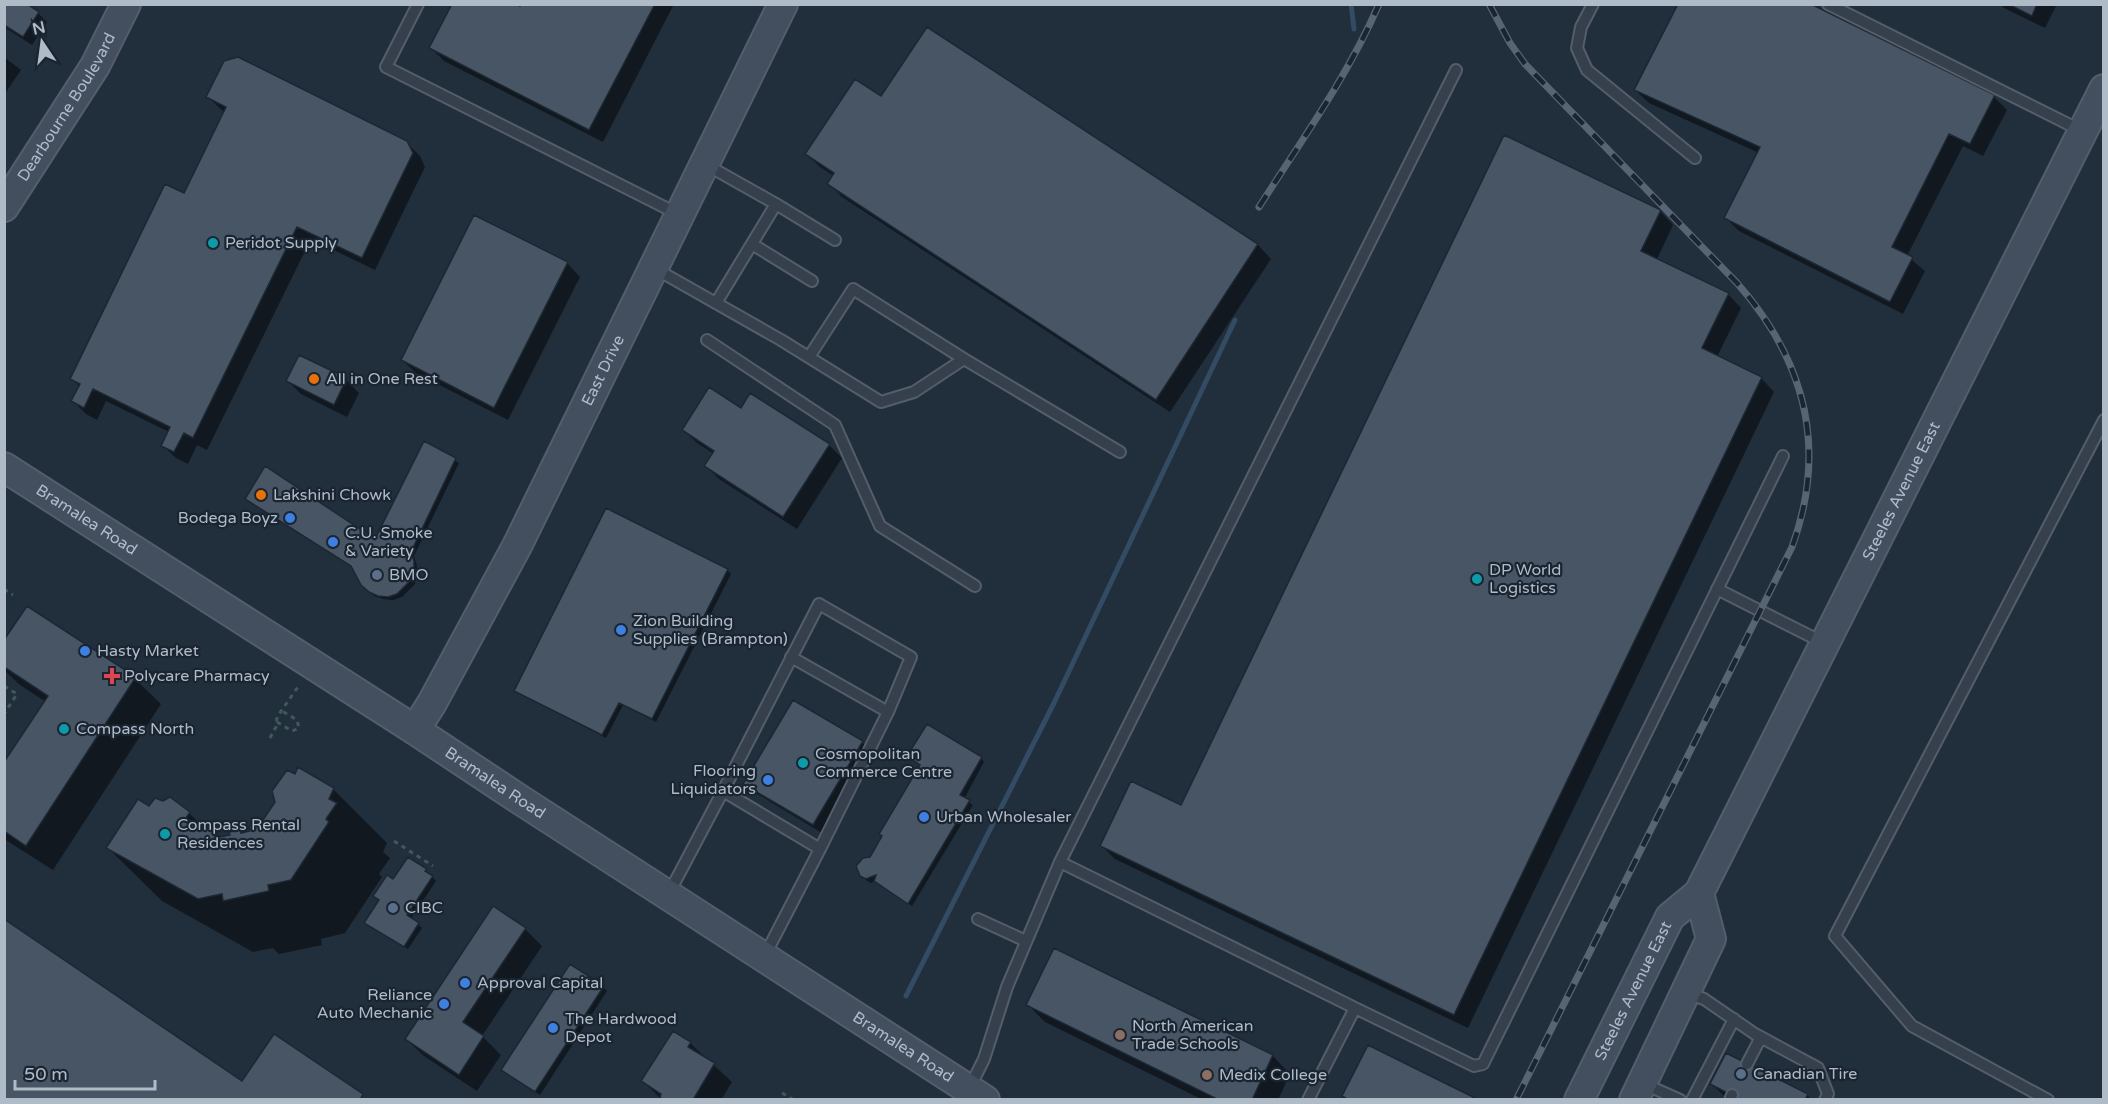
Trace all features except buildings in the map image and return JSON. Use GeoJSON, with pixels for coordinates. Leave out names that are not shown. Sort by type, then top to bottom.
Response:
{"type":"FeatureCollection","features":[{"type":"Feature","properties":{"kind":"main road","name":"Dearbourne Boulevard"},"geometry":{"type":"LineString","coordinates":[[4,207],[94,66],[126,4]]}},
{"type":"Feature","properties":{"kind":"main road","name":"East Drive"},"geometry":{"type":"LineString","coordinates":[[415,730],[517,546],[783,4]]}},
{"type":"Feature","properties":{"kind":"main road","name":"Steeles Avenue East"},"geometry":{"type":"LineString","coordinates":[[1579,1100],[1670,917],[1699,893],[2103,89]]}},
{"type":"Feature","properties":{"kind":"main road","name":"Bramalea Road"},"geometry":{"type":"LineString","coordinates":[[4,466],[415,730],[973,1096]]}},
{"type":"Feature","properties":{"kind":"main road"},"geometry":{"type":"LineString","coordinates":[[1638,1091],[1711,939],[1699,893]]}},
{"type":"Feature","properties":{"kind":"lane"},"geometry":{"type":"LineString","coordinates":[[418,4],[386,67],[680,215]]}},
{"type":"Feature","properties":{"kind":"lane"},"geometry":{"type":"LineString","coordinates":[[1593,4],[1581,27],[1577,48],[1587,70],[1695,158]]}},
{"type":"Feature","properties":{"kind":"lane"},"geometry":{"type":"LineString","coordinates":[[1828,4],[2082,131]]}},
{"type":"Feature","properties":{"kind":"lane"},"geometry":{"type":"LineString","coordinates":[[973,1096],[1007,987],[1060,862],[1456,70]]}},
{"type":"Feature","properties":{"kind":"lane"},"geometry":{"type":"LineString","coordinates":[[705,164],[835,240]]}},
{"type":"Feature","properties":{"kind":"lane"},"geometry":{"type":"LineString","coordinates":[[716,303],[776,204]]}},
{"type":"Feature","properties":{"kind":"lane"},"geometry":{"type":"LineString","coordinates":[[752,244],[812,280]]}},
{"type":"Feature","properties":{"kind":"lane"},"geometry":{"type":"LineString","coordinates":[[654,268],[881,402],[914,392],[964,359]]}},
{"type":"Feature","properties":{"kind":"lane"},"geometry":{"type":"LineString","coordinates":[[808,357],[853,289],[964,359],[1120,452]]}},
{"type":"Feature","properties":{"kind":"lane"},"geometry":{"type":"LineString","coordinates":[[707,340],[835,425],[880,526],[975,586]]}},
{"type":"Feature","properties":{"kind":"lane"},"geometry":{"type":"LineString","coordinates":[[2048,1100],[1912,1026],[1835,936],[2103,420]]}},
{"type":"Feature","properties":{"kind":"lane"},"geometry":{"type":"LineString","coordinates":[[1060,862],[1473,1066],[1483,1064],[1783,456]]}},
{"type":"Feature","properties":{"kind":"lane"},"geometry":{"type":"LineString","coordinates":[[1717,589],[1825,644]]}},
{"type":"Feature","properties":{"kind":"lane"},"geometry":{"type":"LineString","coordinates":[[668,895],[819,604],[911,657],[888,712],[764,957]]}},
{"type":"Feature","properties":{"kind":"lane"},"geometry":{"type":"LineString","coordinates":[[791,657],[888,712]]}},
{"type":"Feature","properties":{"kind":"lane"},"geometry":{"type":"LineString","coordinates":[[723,791],[820,849]]}},
{"type":"Feature","properties":{"kind":"lane"},"geometry":{"type":"LineString","coordinates":[[978,919],[1026,941]]}},
{"type":"Feature","properties":{"kind":"lane"},"geometry":{"type":"LineString","coordinates":[[1685,993],[1704,999],[1761,1037],[1818,1068],[1828,1094],[1825,1100]]}},
{"type":"Feature","properties":{"kind":"lane"},"geometry":{"type":"LineString","coordinates":[[1308,1100],[1354,1008]]}},
{"type":"Feature","properties":{"kind":"lane"},"geometry":{"type":"LineString","coordinates":[[1692,1100],[1734,1019]]}},
{"type":"Feature","properties":{"kind":"lane"},"geometry":{"type":"LineString","coordinates":[[1747,1064],[1761,1037]]}},
{"type":"Feature","properties":{"kind":"lane"},"geometry":{"type":"LineString","coordinates":[[1638,1091],[1680,1100]]}},
{"type":"Feature","properties":{"kind":"path"},"geometry":{"type":"LineString","coordinates":[[4,590],[14,595]]}},
{"type":"Feature","properties":{"kind":"path"},"geometry":{"type":"LineString","coordinates":[[270,738],[276,727],[276,721],[313,665]]}},
{"type":"Feature","properties":{"kind":"path"},"geometry":{"type":"LineString","coordinates":[[4,686],[17,694],[4,714]]}},
{"type":"Feature","properties":{"kind":"path"},"geometry":{"type":"LineString","coordinates":[[276,721],[292,731],[299,728],[297,720],[282,711]]}},
{"type":"Feature","properties":{"kind":"path"},"geometry":{"type":"LineString","coordinates":[[394,841],[433,866]]}},
{"type":"Feature","properties":{"kind":"path"},"geometry":{"type":"LineString","coordinates":[[782,1093],[794,1100]]}},
{"type":"Feature","properties":{"kind":"waterway"},"geometry":{"type":"LineString","coordinates":[[1351,4],[1354,29]]}},
{"type":"Feature","properties":{"kind":"waterway"},"geometry":{"type":"LineString","coordinates":[[906,996],[1054,703],[1235,320]]}},
{"type":"Feature","properties":{"kind":"railway"},"geometry":{"type":"LineString","coordinates":[[1259,207],[1353,57],[1379,4]]}},
{"type":"Feature","properties":{"kind":"railway"},"geometry":{"type":"LineString","coordinates":[[1489,4],[1510,43],[1525,64],[1737,283],[1760,312],[1794,374],[1804,407],[1808,440],[1808,475],[1803,510],[1792,547],[1516,1100]]}},
{"type":"Feature","properties":{"kind":"place","name":"Peridot Supply"},"geometry":{"type":"Point","coordinates":[213,243]}},
{"type":"Feature","properties":{"kind":"place","name":"All in One Rest"},"geometry":{"type":"Point","coordinates":[314,379]}},
{"type":"Feature","properties":{"kind":"place","name":"Lakshini Chowk"},"geometry":{"type":"Point","coordinates":[261,495]}},
{"type":"Feature","properties":{"kind":"place","name":"Bodega Boyz"},"geometry":{"type":"Point","coordinates":[290,518]}},
{"type":"Feature","properties":{"kind":"place","name":"C.U. Smoke & Variety"},"geometry":{"type":"Point","coordinates":[333,542]}},
{"type":"Feature","properties":{"kind":"place","name":"BMO"},"geometry":{"type":"Point","coordinates":[377,575]}},
{"type":"Feature","properties":{"kind":"place","name":"DP World Logistics"},"geometry":{"type":"Point","coordinates":[1477,579]}},
{"type":"Feature","properties":{"kind":"place","name":"Zion Building Supplies (Brampton)"},"geometry":{"type":"Point","coordinates":[621,630]}},
{"type":"Feature","properties":{"kind":"place","name":"Hasty Market"},"geometry":{"type":"Point","coordinates":[85,651]}},
{"type":"Feature","properties":{"kind":"place","name":"Polycare Pharmacy"},"geometry":{"type":"Point","coordinates":[112,676]}},
{"type":"Feature","properties":{"kind":"place","name":"Compass North"},"geometry":{"type":"Point","coordinates":[64,729]}},
{"type":"Feature","properties":{"kind":"place","name":"Cosmopolitan Commerce Centre"},"geometry":{"type":"Point","coordinates":[803,763]}},
{"type":"Feature","properties":{"kind":"place","name":"Flooring Liquidators"},"geometry":{"type":"Point","coordinates":[768,780]}},
{"type":"Feature","properties":{"kind":"place","name":"Urban Wholesaler"},"geometry":{"type":"Point","coordinates":[924,817]}},
{"type":"Feature","properties":{"kind":"place","name":"Compass Rental Residences"},"geometry":{"type":"Point","coordinates":[165,834]}},
{"type":"Feature","properties":{"kind":"place","name":"CIBC"},"geometry":{"type":"Point","coordinates":[393,908]}},
{"type":"Feature","properties":{"kind":"place","name":"Approval Capital"},"geometry":{"type":"Point","coordinates":[465,983]}},
{"type":"Feature","properties":{"kind":"place","name":"Reliance Auto Mechanic"},"geometry":{"type":"Point","coordinates":[444,1004]}},
{"type":"Feature","properties":{"kind":"place","name":"The Hardwood Depot"},"geometry":{"type":"Point","coordinates":[553,1028]}},
{"type":"Feature","properties":{"kind":"place","name":"North American Trade Schools"},"geometry":{"type":"Point","coordinates":[1120,1035]}},
{"type":"Feature","properties":{"kind":"place","name":"Canadian Tire"},"geometry":{"type":"Point","coordinates":[1741,1074]}},
{"type":"Feature","properties":{"kind":"place","name":"Medix College"},"geometry":{"type":"Point","coordinates":[1207,1075]}}]}
